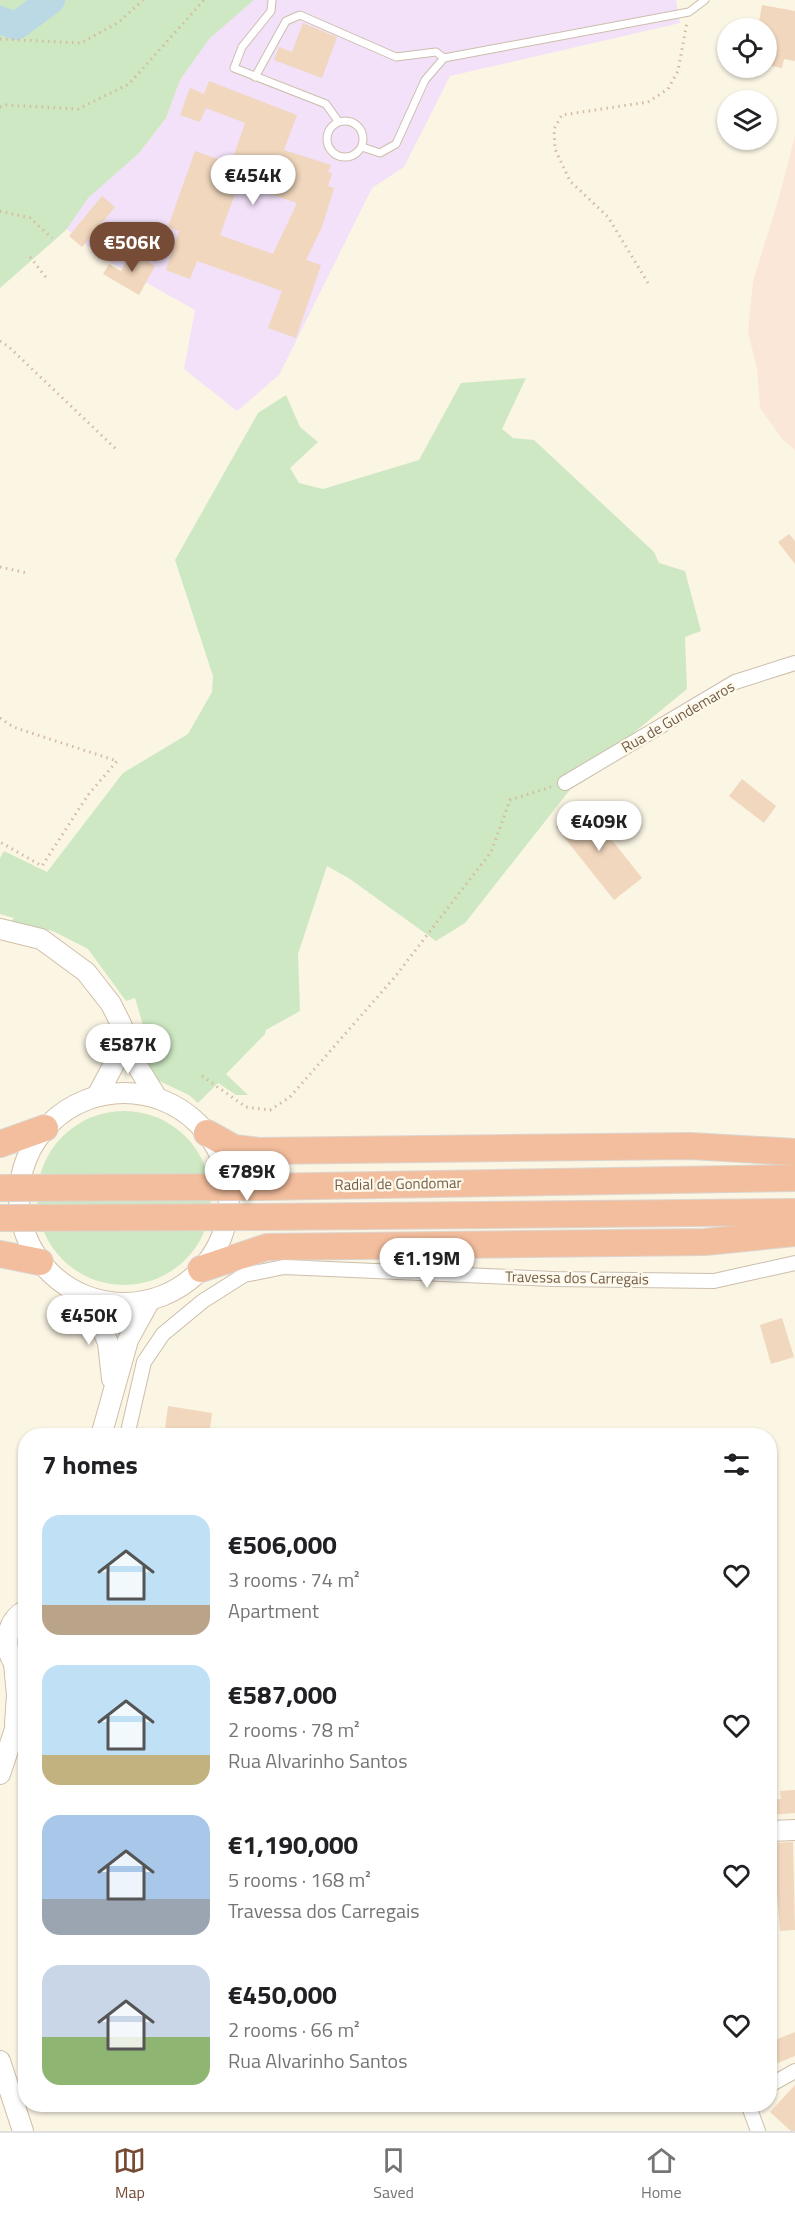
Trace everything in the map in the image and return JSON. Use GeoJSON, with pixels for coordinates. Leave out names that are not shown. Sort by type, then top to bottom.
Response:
{"type":"FeatureCollection","features":[{"type":"Feature","properties":{"kind":"highway"},"geometry":{"type":"LineString","coordinates":[[0,1144],[45,1128]]}},
{"type":"Feature","properties":{"kind":"highway"},"geometry":{"type":"LineString","coordinates":[[207,1133],[234,1148],[259,1151],[690,1146],[795,1152]]}},
{"type":"Feature","properties":{"kind":"highway","name":"Radial de Gondomar"},"geometry":{"type":"LineString","coordinates":[[0,1188],[260,1187],[795,1178]]}},
{"type":"Feature","properties":{"kind":"highway","name":"Radial de Gondomar"},"geometry":{"type":"LineString","coordinates":[[0,1218],[795,1212]]}},
{"type":"Feature","properties":{"kind":"highway"},"geometry":{"type":"LineString","coordinates":[[201,1269],[267,1247],[705,1242],[795,1233]]}},
{"type":"Feature","properties":{"kind":"highway"},"geometry":{"type":"LineString","coordinates":[[0,1254],[40,1262]]}},
{"type":"Feature","properties":{"kind":"street","name":"Rua de Gundemaros"},"geometry":{"type":"LineString","coordinates":[[565,783],[735,682],[795,663]]}},
{"type":"Feature","properties":{"kind":"street"},"geometry":{"type":"LineString","coordinates":[[0,929],[41,939],[86,972],[111,1005],[121,1024],[135,1062],[157,1098]]}},
{"type":"Feature","properties":{"kind":"street"},"geometry":{"type":"LineString","coordinates":[[97,1096],[114,1064],[121,1024]]}},
{"type":"Feature","properties":{"kind":"street"},"geometry":{"type":"LineString","coordinates":[[127,1093],[157,1098],[192,1118],[207,1133],[218,1151],[225,1170],[228,1191],[228,1212],[219,1241],[201,1269],[187,1282],[170,1292],[150,1300],[130,1303],[90,1298],[54,1277],[29,1245],[22,1225],[19,1195],[24,1164],[45,1128],[77,1103],[97,1096],[127,1093]]}},
{"type":"Feature","properties":{"kind":"street","name":"Travessa dos Carregais"},"geometry":{"type":"LineString","coordinates":[[129,1428],[144,1362],[163,1334],[203,1301],[244,1275],[284,1266],[553,1279],[714,1281],[795,1263]]}},
{"type":"Feature","properties":{"kind":"street"},"geometry":{"type":"LineString","coordinates":[[90,1298],[108,1343],[113,1387]]}},
{"type":"Feature","properties":{"kind":"street"},"geometry":{"type":"LineString","coordinates":[[103,1428],[128,1340],[150,1300]]}},
{"type":"Feature","properties":{"kind":"street"},"geometry":{"type":"LineString","coordinates":[[0,1614],[18,1612]]}},
{"type":"Feature","properties":{"kind":"street"},"geometry":{"type":"LineString","coordinates":[[15,1729],[17,1695],[7,1637],[12,1623],[18,1616]]}},
{"type":"Feature","properties":{"kind":"street"},"geometry":{"type":"LineString","coordinates":[[0,1774],[18,1724]]}},
{"type":"Feature","properties":{"kind":"street"},"geometry":{"type":"LineString","coordinates":[[777,1831],[795,1830]]}},
{"type":"Feature","properties":{"kind":"street"},"geometry":{"type":"LineString","coordinates":[[0,2061],[23,2131]]}},
{"type":"Feature","properties":{"kind":"street"},"geometry":{"type":"LineString","coordinates":[[777,2081],[795,2071]]}},
{"type":"Feature","properties":{"kind":"street"},"geometry":{"type":"LineString","coordinates":[[751,2112],[758,2131]]}},
{"type":"Feature","properties":{"kind":"lane"},"geometry":{"type":"LineString","coordinates":[[272,0],[271,11],[242,47],[234,68],[326,104],[338,121]]}},
{"type":"Feature","properties":{"kind":"lane"},"geometry":{"type":"LineString","coordinates":[[362,147],[380,153],[396,144],[425,80],[444,58],[689,12],[705,0]]}},
{"type":"Feature","properties":{"kind":"lane"},"geometry":{"type":"LineString","coordinates":[[255,77],[286,21],[300,15],[396,57],[436,52],[444,58]]}},
{"type":"Feature","properties":{"kind":"lane"},"geometry":{"type":"LineString","coordinates":[[338,121],[352,122],[363,132],[362,147],[351,157],[337,157],[327,146],[327,131],[338,121]]}},
{"type":"Feature","properties":{"kind":"path"},"geometry":{"type":"LineString","coordinates":[[0,39],[64,44],[81,43],[119,22],[143,0]]}},
{"type":"Feature","properties":{"kind":"path"},"geometry":{"type":"LineString","coordinates":[[0,107],[6,105],[78,109],[129,84],[204,0]]}},
{"type":"Feature","properties":{"kind":"path"},"geometry":{"type":"LineString","coordinates":[[648,283],[608,217],[570,181],[555,148],[554,129],[562,116],[648,102],[668,89],[678,71],[689,12]]}},
{"type":"Feature","properties":{"kind":"path"},"geometry":{"type":"LineString","coordinates":[[0,212],[30,218],[52,238]]}},
{"type":"Feature","properties":{"kind":"path"},"geometry":{"type":"LineString","coordinates":[[30,256],[48,280]]}},
{"type":"Feature","properties":{"kind":"path"},"geometry":{"type":"LineString","coordinates":[[0,341],[118,451]]}},
{"type":"Feature","properties":{"kind":"path"},"geometry":{"type":"LineString","coordinates":[[0,567],[27,573]]}},
{"type":"Feature","properties":{"kind":"path"},"geometry":{"type":"LineString","coordinates":[[0,718],[13,727],[117,761],[88,795],[42,866],[0,842]]}},
{"type":"Feature","properties":{"kind":"path"},"geometry":{"type":"LineString","coordinates":[[202,1076],[246,1107],[270,1110],[290,1097],[394,978],[491,852],[510,800],[565,783]]}},
{"type":"Feature","properties":{"kind":"shaded area"},"geometry":{"type":"Polygon","coordinates":[[[254,0],[676,0],[680,23],[450,76],[404,167],[372,188],[279,375],[237,411],[184,369],[195,310],[106,260],[59,223],[139,153],[166,118],[180,80],[209,39],[254,0]]]}},
{"type":"Feature","properties":{"kind":"shaded area"},"geometry":{"type":"Polygon","coordinates":[[[795,136],[795,450],[783,440],[760,408],[757,369],[748,332],[753,281],[795,136]]]}},
{"type":"Feature","properties":{"kind":"green space"},"geometry":{"type":"Polygon","coordinates":[[[0,0],[37,0],[16,18],[0,11],[0,0]]]}},
{"type":"Feature","properties":{"kind":"green space"},"geometry":{"type":"Polygon","coordinates":[[[57,0],[254,0],[209,39],[180,80],[166,118],[139,153],[88,198],[66,230],[0,288],[0,27],[42,12],[57,0]]]}},
{"type":"Feature","properties":{"kind":"green space"},"geometry":{"type":"Polygon","coordinates":[[[526,378],[502,429],[513,438],[534,440],[654,552],[659,563],[685,571],[701,631],[685,637],[687,689],[580,777],[465,923],[436,941],[350,879],[327,866],[298,954],[300,1011],[266,1030],[265,1034],[226,1074],[248,1095],[236,1095],[218,1083],[198,1103],[189,1095],[155,1079],[134,1080],[143,1025],[135,998],[126,1001],[88,949],[53,931],[11,922],[14,918],[0,914],[0,858],[4,851],[47,872],[123,773],[188,734],[212,692],[213,676],[175,560],[258,413],[286,395],[300,427],[318,442],[290,468],[299,483],[323,489],[419,460],[461,383],[526,378]]]}},
{"type":"Feature","properties":{"kind":"green space"},"geometry":{"type":"Polygon","coordinates":[[[124,1111],[141,1112],[157,1117],[186,1136],[205,1165],[210,1181],[210,1215],[205,1231],[186,1260],[157,1279],[141,1284],[124,1285],[107,1284],[91,1279],[62,1260],[43,1231],[38,1215],[37,1198],[38,1181],[43,1165],[62,1136],[91,1117],[107,1112],[124,1111]]]}},
{"type":"Feature","properties":{"kind":"building"},"geometry":{"type":"Polygon","coordinates":[[[762,5],[795,11],[795,61],[784,59],[782,68],[777,67],[777,18],[760,18],[762,5]]]}},
{"type":"Feature","properties":{"kind":"building"},"geometry":{"type":"Polygon","coordinates":[[[303,23],[337,37],[322,78],[274,60],[279,47],[292,52],[303,23]]]}},
{"type":"Feature","properties":{"kind":"building"},"geometry":{"type":"Polygon","coordinates":[[[209,81],[297,115],[284,150],[331,165],[328,172],[332,174],[328,186],[334,188],[322,227],[306,260],[321,265],[296,338],[268,328],[282,291],[197,261],[190,279],[166,270],[179,231],[168,227],[195,151],[231,164],[245,123],[206,108],[200,122],[180,115],[190,88],[204,94],[209,81]],[[239,183],[220,235],[273,254],[297,203],[239,183]]]}},
{"type":"Feature","properties":{"kind":"building"},"geometry":{"type":"Polygon","coordinates":[[[102,196],[115,207],[82,247],[69,236],[102,196]]]}},
{"type":"Feature","properties":{"kind":"building"},"geometry":{"type":"Polygon","coordinates":[[[132,252],[155,266],[139,295],[103,274],[109,264],[121,271],[132,252]]]}},
{"type":"Feature","properties":{"kind":"building"},"geometry":{"type":"Polygon","coordinates":[[[789,534],[795,541],[795,564],[778,542],[789,534]]]}},
{"type":"Feature","properties":{"kind":"building"},"geometry":{"type":"Polygon","coordinates":[[[742,779],[776,806],[764,823],[729,796],[742,779]]]}},
{"type":"Feature","properties":{"kind":"building"},"geometry":{"type":"Polygon","coordinates":[[[584,805],[642,878],[614,900],[556,827],[584,805]]]}},
{"type":"Feature","properties":{"kind":"building"},"geometry":{"type":"Polygon","coordinates":[[[782,1318],[794,1357],[771,1364],[760,1325],[782,1318]]]}},
{"type":"Feature","properties":{"kind":"building"},"geometry":{"type":"Polygon","coordinates":[[[168,1406],[212,1413],[210,1428],[165,1428],[168,1406]]]}},
{"type":"Feature","properties":{"kind":"building"},"geometry":{"type":"Polygon","coordinates":[[[795,1790],[795,1813],[777,1814],[777,1799],[781,1799],[780,1791],[795,1790]]]}},
{"type":"Feature","properties":{"kind":"building"},"geometry":{"type":"Polygon","coordinates":[[[793,1842],[795,1930],[780,1931],[777,1843],[793,1842]]]}},
{"type":"Feature","properties":{"kind":"building"},"geometry":{"type":"Polygon","coordinates":[[[795,2032],[795,2056],[777,2063],[777,2039],[795,2032]]]}},
{"type":"Feature","properties":{"kind":"building"},"geometry":{"type":"Polygon","coordinates":[[[795,2085],[795,2131],[791,2131],[770,2112],[777,2112],[777,2104],[795,2085]]]}},
{"type":"Feature","properties":{"kind":"waterway"},"geometry":{"type":"LineString","coordinates":[[0,20],[16,26],[51,0]]}}]}
